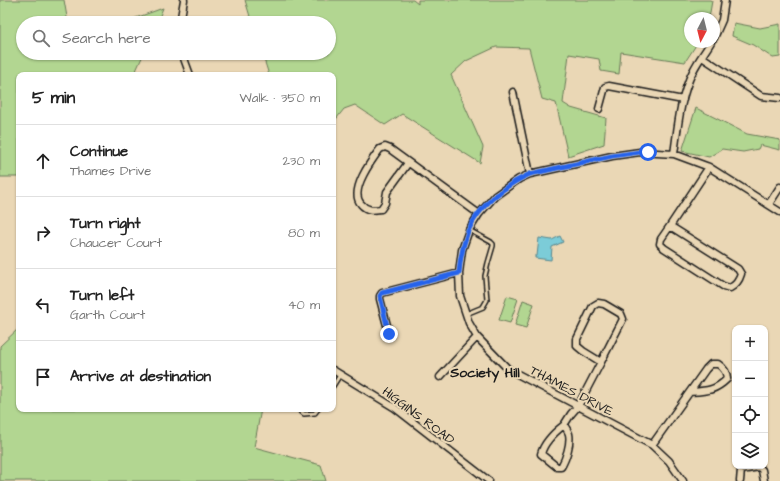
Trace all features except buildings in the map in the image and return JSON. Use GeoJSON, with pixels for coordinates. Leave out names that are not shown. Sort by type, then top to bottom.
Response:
{"type":"FeatureCollection","features":[{"type":"Feature","properties":{"kind":"street"},"geometry":{"type":"LineString","coordinates":[[181,16],[184,0]]}},
{"type":"Feature","properties":{"kind":"street"},"geometry":{"type":"LineString","coordinates":[[720,24],[725,0]]}},
{"type":"Feature","properties":{"kind":"street"},"geometry":{"type":"LineString","coordinates":[[674,154],[683,100],[693,70],[707,48]]}},
{"type":"Feature","properties":{"kind":"street"},"geometry":{"type":"LineString","coordinates":[[702,57],[761,96],[780,98]]}},
{"type":"Feature","properties":{"kind":"street"},"geometry":{"type":"LineString","coordinates":[[185,60],[189,72]]}},
{"type":"Feature","properties":{"kind":"street"},"geometry":{"type":"LineString","coordinates":[[599,109],[603,91],[605,87],[609,86],[683,100]]}},
{"type":"Feature","properties":{"kind":"street"},"geometry":{"type":"LineString","coordinates":[[513,92],[530,174]]}},
{"type":"Feature","properties":{"kind":"street"},"geometry":{"type":"LineString","coordinates":[[408,163],[387,192],[385,203],[381,209],[373,210],[364,208],[358,201],[358,194],[363,174],[380,149],[385,147],[390,149],[479,214]]}},
{"type":"Feature","properties":{"kind":"street","name":"THAMES DRIVE"},"geometry":{"type":"LineString","coordinates":[[683,481],[669,461],[652,446],[508,369],[477,337],[466,314],[460,296],[459,273],[462,250],[469,230],[479,214],[495,196],[519,179],[530,174],[612,156],[640,152],[674,154],[709,167],[780,212]]}},
{"type":"Feature","properties":{"kind":"street"},"geometry":{"type":"LineString","coordinates":[[670,226],[738,269],[741,274],[740,279],[730,288],[724,286],[660,244],[661,240],[670,226],[709,167]]}},
{"type":"Feature","properties":{"kind":"street"},"geometry":{"type":"LineString","coordinates":[[768,204],[780,187]]}},
{"type":"Feature","properties":{"kind":"street"},"geometry":{"type":"LineString","coordinates":[[389,334],[380,296],[382,293],[459,273]]}},
{"type":"Feature","properties":{"kind":"street"},"geometry":{"type":"LineString","coordinates":[[564,425],[569,434],[569,442],[564,462],[561,467],[557,467],[542,454],[542,450],[555,432],[564,425],[570,414],[578,406],[601,362],[623,319],[621,314],[604,304],[598,303],[593,306],[577,339],[577,346],[601,362]]}},
{"type":"Feature","properties":{"kind":"street"},"geometry":{"type":"LineString","coordinates":[[440,377],[477,337]]}},
{"type":"Feature","properties":{"kind":"street"},"geometry":{"type":"LineString","coordinates":[[652,446],[706,369],[711,364],[718,364],[724,368],[727,374],[727,379],[720,386],[707,391],[690,392]]}},
{"type":"Feature","properties":{"kind":"street","name":"HIGGINS ROAD"},"geometry":{"type":"LineString","coordinates":[[336,372],[395,408],[489,481]]}},
{"type":"Feature","properties":{"kind":"street"},"geometry":{"type":"LineString","coordinates":[[740,481],[740,470],[759,467],[762,470],[764,481]]}},
{"type":"Feature","properties":{"kind":"lane"},"geometry":{"type":"LineString","coordinates":[[466,314],[483,307],[487,300],[485,276],[494,246],[491,242],[469,230]]}},
{"type":"Feature","properties":{"kind":"lane"},"geometry":{"type":"LineString","coordinates":[[336,381],[340,375]]}},
{"type":"Feature","properties":{"kind":"lane"},"geometry":{"type":"LineString","coordinates":[[302,412],[304,414],[316,412]]}},
{"type":"Feature","properties":{"kind":"green space"},"geometry":{"type":"Polygon","coordinates":[[[0,0],[64,0],[67,16],[16,16],[16,60],[141,60],[135,72],[16,72],[16,177],[0,177],[0,0]]]}},
{"type":"Feature","properties":{"kind":"green space"},"geometry":{"type":"Polygon","coordinates":[[[245,0],[413,0],[418,4],[418,0],[712,1],[710,12],[684,12],[684,48],[694,48],[685,62],[621,52],[619,74],[601,71],[599,59],[569,54],[563,103],[571,108],[606,118],[604,144],[568,156],[556,103],[542,99],[529,48],[496,47],[466,61],[451,75],[483,147],[480,163],[402,114],[385,125],[355,105],[344,109],[336,119],[336,72],[268,72],[264,60],[336,60],[336,16],[250,16],[245,0]]]}},
{"type":"Feature","properties":{"kind":"green space"},"geometry":{"type":"Polygon","coordinates":[[[163,8],[160,16],[141,16],[163,8]]]}},
{"type":"Feature","properties":{"kind":"green space"},"geometry":{"type":"Polygon","coordinates":[[[734,23],[760,28],[780,24],[780,57],[773,58],[753,45],[732,36],[734,23]]]}},
{"type":"Feature","properties":{"kind":"green space"},"geometry":{"type":"Polygon","coordinates":[[[696,108],[747,134],[780,140],[780,150],[760,145],[758,149],[743,152],[722,149],[709,157],[682,151],[696,108]]]}},
{"type":"Feature","properties":{"kind":"green space"},"geometry":{"type":"Polygon","coordinates":[[[507,296],[518,299],[510,323],[499,320],[507,296]]]}},
{"type":"Feature","properties":{"kind":"green space"},"geometry":{"type":"Polygon","coordinates":[[[523,300],[534,304],[526,328],[515,325],[523,300]]]}},
{"type":"Feature","properties":{"kind":"green space"},"geometry":{"type":"Polygon","coordinates":[[[16,331],[16,412],[260,412],[254,447],[321,465],[326,481],[0,481],[0,346],[16,331]]]}},
{"type":"Feature","properties":{"kind":"water"},"geometry":{"type":"Polygon","coordinates":[[[560,236],[563,242],[552,247],[551,260],[535,258],[535,256],[537,256],[539,238],[552,240],[560,236]]]}},
{"type":"Feature","properties":{"kind":"district","name":"Society Hill"},"geometry":{"type":"Point","coordinates":[485,372]}},
{"type":"Feature","properties":{"kind":"route"},"geometry":{"type":"LineString","coordinates":[[389,334],[380,299],[382,293],[459,273],[462,250],[469,230],[479,214],[495,196],[519,179],[530,174],[612,156],[648,152]]}}]}
